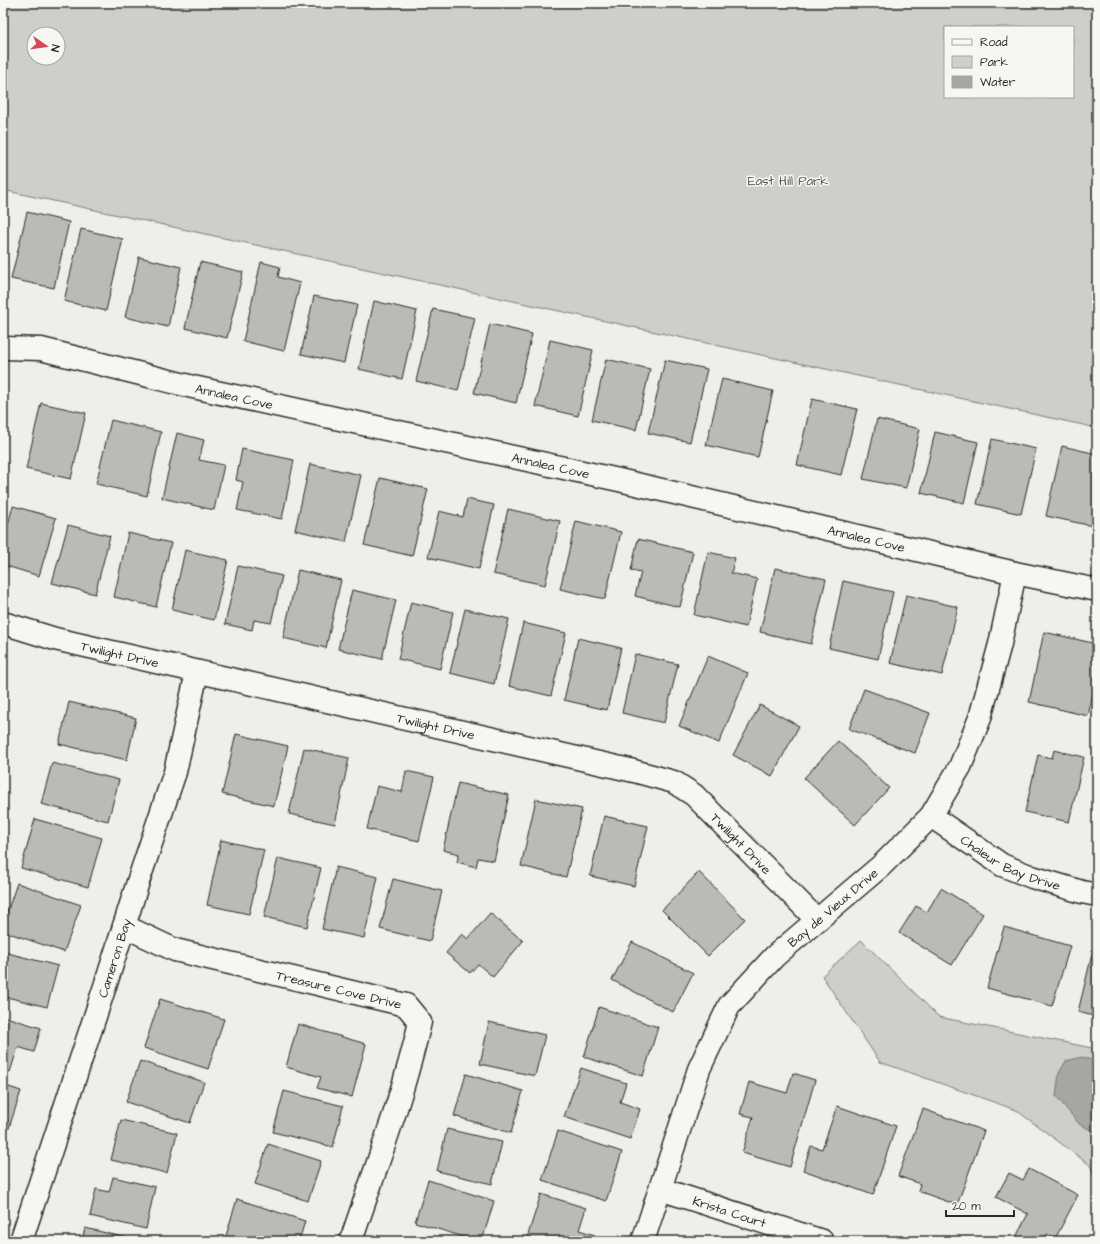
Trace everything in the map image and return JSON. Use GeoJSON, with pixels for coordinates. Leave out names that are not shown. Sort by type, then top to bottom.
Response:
{"type":"FeatureCollection","features":[{"type":"Feature","properties":{"kind":"street","name":"Annalea Cove"},"geometry":{"type":"LineString","coordinates":[[3,348],[41,349],[193,387],[619,480],[1015,573],[1097,590]]}},
{"type":"Feature","properties":{"kind":"street","name":"Bay de Vieux Drive"},"geometry":{"type":"LineString","coordinates":[[643,1241],[699,1069],[729,1006],[775,956],[882,865],[931,816],[960,767],[980,718],[1000,644],[1015,573]]}},
{"type":"Feature","properties":{"kind":"street","name":"Twilight Drive"},"geometry":{"type":"LineString","coordinates":[[3,623],[55,639],[634,771],[674,782],[694,795],[817,920]]}},
{"type":"Feature","properties":{"kind":"street","name":"Cameron Bay"},"geometry":{"type":"LineString","coordinates":[[21,1241],[175,772],[197,672]]}},
{"type":"Feature","properties":{"kind":"street","name":"Chaleur Bay Drive"},"geometry":{"type":"LineString","coordinates":[[931,816],[1002,865],[1032,877],[1097,895]]}},
{"type":"Feature","properties":{"kind":"street","name":"Treasure Cove Drive"},"geometry":{"type":"LineString","coordinates":[[124,926],[174,950],[406,1005],[420,1022],[414,1049],[392,1119],[351,1241]]}},
{"type":"Feature","properties":{"kind":"street","name":"Krista Court"},"geometry":{"type":"LineString","coordinates":[[660,1189],[822,1241]]}},
{"type":"Feature","properties":{"kind":"green space","name":"East Hill Park"},"geometry":{"type":"Polygon","coordinates":[[[3,3],[1097,3],[1097,428],[3,190],[3,3]]]}},
{"type":"Feature","properties":{"kind":"green space"},"geometry":{"type":"Polygon","coordinates":[[[861,940],[939,1017],[1097,1049],[1097,1184],[1090,1165],[1016,1110],[880,1062],[822,976],[861,940]]]}},
{"type":"Feature","properties":{"kind":"water"},"geometry":{"type":"Polygon","coordinates":[[[1082,1057],[1097,1062],[1097,1133],[1079,1124],[1056,1096],[1059,1073],[1066,1061],[1082,1057]]]}},
{"type":"Feature","properties":{"kind":"building"},"geometry":{"type":"Polygon","coordinates":[[[27,212],[69,222],[54,288],[11,279],[27,212]]]}},
{"type":"Feature","properties":{"kind":"building"},"geometry":{"type":"Polygon","coordinates":[[[81,229],[123,239],[106,311],[64,301],[81,229]]]}},
{"type":"Feature","properties":{"kind":"building"},"geometry":{"type":"Polygon","coordinates":[[[139,257],[181,267],[168,327],[125,317],[139,257]]]}},
{"type":"Feature","properties":{"kind":"building"},"geometry":{"type":"Polygon","coordinates":[[[200,262],[243,272],[227,338],[185,328],[200,262]]]}},
{"type":"Feature","properties":{"kind":"building"},"geometry":{"type":"Polygon","coordinates":[[[261,262],[280,267],[278,277],[300,283],[284,351],[243,341],[261,262]]]}},
{"type":"Feature","properties":{"kind":"building"},"geometry":{"type":"Polygon","coordinates":[[[314,296],[357,305],[344,363],[301,354],[314,296]]]}},
{"type":"Feature","properties":{"kind":"building"},"geometry":{"type":"Polygon","coordinates":[[[374,301],[417,311],[402,379],[359,369],[374,301]]]}},
{"type":"Feature","properties":{"kind":"building"},"geometry":{"type":"Polygon","coordinates":[[[433,309],[475,318],[458,391],[416,381],[433,309]]]}},
{"type":"Feature","properties":{"kind":"building"},"geometry":{"type":"Polygon","coordinates":[[[490,324],[532,334],[516,403],[474,393],[490,324]]]}},
{"type":"Feature","properties":{"kind":"building"},"geometry":{"type":"Polygon","coordinates":[[[550,340],[593,350],[578,416],[535,406],[550,340]]]}},
{"type":"Feature","properties":{"kind":"building"},"geometry":{"type":"Polygon","coordinates":[[[606,359],[650,369],[636,430],[592,420],[606,359]]]}},
{"type":"Feature","properties":{"kind":"building"},"geometry":{"type":"Polygon","coordinates":[[[665,360],[707,369],[690,442],[648,433],[665,360]]]}},
{"type":"Feature","properties":{"kind":"building"},"geometry":{"type":"Polygon","coordinates":[[[722,379],[773,391],[758,457],[706,445],[722,379]]]}},
{"type":"Feature","properties":{"kind":"building"},"geometry":{"type":"Polygon","coordinates":[[[812,399],[857,409],[841,475],[797,465],[812,399]]]}},
{"type":"Feature","properties":{"kind":"building"},"geometry":{"type":"Polygon","coordinates":[[[41,403],[86,413],[71,479],[26,469],[41,403]]]}},
{"type":"Feature","properties":{"kind":"building"},"geometry":{"type":"Polygon","coordinates":[[[877,419],[920,429],[906,488],[863,479],[877,419]]]}},
{"type":"Feature","properties":{"kind":"building"},"geometry":{"type":"Polygon","coordinates":[[[111,420],[161,432],[147,496],[96,484],[111,420]]]}},
{"type":"Feature","properties":{"kind":"building"},"geometry":{"type":"Polygon","coordinates":[[[935,432],[978,442],[964,503],[921,493],[935,432]]]}},
{"type":"Feature","properties":{"kind":"building"},"geometry":{"type":"Polygon","coordinates":[[[177,433],[204,440],[199,460],[224,465],[214,510],[162,498],[177,433]]]}},
{"type":"Feature","properties":{"kind":"building"},"geometry":{"type":"Polygon","coordinates":[[[992,439],[1036,449],[1021,514],[977,504],[992,439]]]}},
{"type":"Feature","properties":{"kind":"building"},"geometry":{"type":"Polygon","coordinates":[[[1062,446],[1097,454],[1097,527],[1046,516],[1062,446]]]}},
{"type":"Feature","properties":{"kind":"building"},"geometry":{"type":"Polygon","coordinates":[[[242,449],[294,460],[282,519],[237,510],[243,482],[236,480],[242,449]]]}},
{"type":"Feature","properties":{"kind":"building"},"geometry":{"type":"Polygon","coordinates":[[[310,464],[361,475],[346,542],[295,530],[310,464]]]}},
{"type":"Feature","properties":{"kind":"building"},"geometry":{"type":"Polygon","coordinates":[[[380,478],[428,489],[412,556],[364,545],[380,478]]]}},
{"type":"Feature","properties":{"kind":"building"},"geometry":{"type":"Polygon","coordinates":[[[467,499],[494,505],[479,569],[428,557],[439,511],[463,517],[467,499]]]}},
{"type":"Feature","properties":{"kind":"building"},"geometry":{"type":"Polygon","coordinates":[[[13,506],[56,518],[39,576],[3,565],[3,543],[13,506]]]}},
{"type":"Feature","properties":{"kind":"building"},"geometry":{"type":"Polygon","coordinates":[[[508,509],[560,521],[545,585],[493,574],[508,509]]]}},
{"type":"Feature","properties":{"kind":"building"},"geometry":{"type":"Polygon","coordinates":[[[576,521],[621,532],[605,599],[560,589],[576,521]]]}},
{"type":"Feature","properties":{"kind":"building"},"geometry":{"type":"Polygon","coordinates":[[[68,525],[110,536],[95,594],[52,583],[68,525]]]}},
{"type":"Feature","properties":{"kind":"building"},"geometry":{"type":"Polygon","coordinates":[[[128,533],[171,543],[156,607],[114,597],[128,533]]]}},
{"type":"Feature","properties":{"kind":"building"},"geometry":{"type":"Polygon","coordinates":[[[638,539],[693,552],[680,607],[635,596],[641,572],[631,570],[638,539]]]}},
{"type":"Feature","properties":{"kind":"building"},"geometry":{"type":"Polygon","coordinates":[[[185,550],[228,560],[214,620],[172,610],[185,550]]]}},
{"type":"Feature","properties":{"kind":"building"},"geometry":{"type":"Polygon","coordinates":[[[708,552],[735,558],[731,573],[757,579],[746,627],[694,615],[708,552]]]}},
{"type":"Feature","properties":{"kind":"building"},"geometry":{"type":"Polygon","coordinates":[[[238,566],[282,576],[271,623],[254,620],[252,630],[225,624],[238,566]]]}},
{"type":"Feature","properties":{"kind":"building"},"geometry":{"type":"Polygon","coordinates":[[[775,568],[826,579],[811,644],[760,632],[775,568]]]}},
{"type":"Feature","properties":{"kind":"building"},"geometry":{"type":"Polygon","coordinates":[[[298,570],[341,580],[326,648],[283,638],[298,570]]]}},
{"type":"Feature","properties":{"kind":"building"},"geometry":{"type":"Polygon","coordinates":[[[843,581],[893,592],[878,659],[829,648],[843,581]]]}},
{"type":"Feature","properties":{"kind":"building"},"geometry":{"type":"Polygon","coordinates":[[[352,590],[396,600],[382,659],[338,649],[352,590]]]}},
{"type":"Feature","properties":{"kind":"building"},"geometry":{"type":"Polygon","coordinates":[[[906,595],[958,607],[942,675],[890,663],[906,595]]]}},
{"type":"Feature","properties":{"kind":"building"},"geometry":{"type":"Polygon","coordinates":[[[411,602],[453,612],[440,669],[398,659],[411,602]]]}},
{"type":"Feature","properties":{"kind":"building"},"geometry":{"type":"Polygon","coordinates":[[[465,609],[509,619],[494,684],[450,673],[465,609]]]}},
{"type":"Feature","properties":{"kind":"building"},"geometry":{"type":"Polygon","coordinates":[[[523,623],[566,633],[551,696],[509,686],[523,623]]]}},
{"type":"Feature","properties":{"kind":"building"},"geometry":{"type":"Polygon","coordinates":[[[1044,632],[1097,644],[1097,675],[1088,716],[1029,702],[1044,632]]]}},
{"type":"Feature","properties":{"kind":"building"},"geometry":{"type":"Polygon","coordinates":[[[578,638],[621,648],[607,710],[564,700],[578,638]]]}},
{"type":"Feature","properties":{"kind":"building"},"geometry":{"type":"Polygon","coordinates":[[[635,654],[678,664],[664,723],[622,713],[635,654]]]}},
{"type":"Feature","properties":{"kind":"building"},"geometry":{"type":"Polygon","coordinates":[[[708,656],[748,673],[719,743],[679,726],[708,656]]]}},
{"type":"Feature","properties":{"kind":"building"},"geometry":{"type":"Polygon","coordinates":[[[864,689],[930,713],[915,753],[849,729],[864,689]]]}},
{"type":"Feature","properties":{"kind":"building"},"geometry":{"type":"Polygon","coordinates":[[[69,702],[136,718],[127,760],[59,744],[69,702]]]}},
{"type":"Feature","properties":{"kind":"building"},"geometry":{"type":"Polygon","coordinates":[[[760,705],[799,726],[772,776],[733,755],[760,705]]]}},
{"type":"Feature","properties":{"kind":"building"},"geometry":{"type":"Polygon","coordinates":[[[236,734],[288,746],[274,806],[222,794],[236,734]]]}},
{"type":"Feature","properties":{"kind":"building"},"geometry":{"type":"Polygon","coordinates":[[[838,741],[889,788],[855,825],[804,778],[838,741]]]}},
{"type":"Feature","properties":{"kind":"building"},"geometry":{"type":"Polygon","coordinates":[[[304,748],[349,758],[335,824],[289,814],[304,748]]]}},
{"type":"Feature","properties":{"kind":"building"},"geometry":{"type":"Polygon","coordinates":[[[1054,750],[1084,757],[1069,822],[1025,812],[1038,755],[1052,758],[1054,750]]]}},
{"type":"Feature","properties":{"kind":"building"},"geometry":{"type":"Polygon","coordinates":[[[52,763],[119,780],[108,821],[41,804],[52,763]]]}},
{"type":"Feature","properties":{"kind":"building"},"geometry":{"type":"Polygon","coordinates":[[[406,771],[434,777],[419,841],[367,829],[377,786],[402,792],[406,771]]]}},
{"type":"Feature","properties":{"kind":"building"},"geometry":{"type":"Polygon","coordinates":[[[458,783],[509,795],[494,861],[478,858],[476,867],[457,862],[459,854],[443,850],[458,783]]]}},
{"type":"Feature","properties":{"kind":"building"},"geometry":{"type":"Polygon","coordinates":[[[536,799],[582,809],[566,877],[521,866],[536,799]]]}},
{"type":"Feature","properties":{"kind":"building"},"geometry":{"type":"Polygon","coordinates":[[[604,816],[648,826],[634,886],[590,876],[604,816]]]}},
{"type":"Feature","properties":{"kind":"building"},"geometry":{"type":"Polygon","coordinates":[[[35,819],[102,838],[88,887],[21,868],[35,819]]]}},
{"type":"Feature","properties":{"kind":"building"},"geometry":{"type":"Polygon","coordinates":[[[221,840],[264,850],[249,914],[207,905],[221,840]]]}},
{"type":"Feature","properties":{"kind":"building"},"geometry":{"type":"Polygon","coordinates":[[[278,858],[321,868],[307,927],[264,917],[278,858]]]}},
{"type":"Feature","properties":{"kind":"building"},"geometry":{"type":"Polygon","coordinates":[[[336,867],[378,877],[364,938],[322,929],[336,867]]]}},
{"type":"Feature","properties":{"kind":"building"},"geometry":{"type":"Polygon","coordinates":[[[699,872],[745,919],[708,956],[662,910],[699,872]]]}},
{"type":"Feature","properties":{"kind":"building"},"geometry":{"type":"Polygon","coordinates":[[[393,879],[442,891],[430,941],[380,929],[393,879]]]}},
{"type":"Feature","properties":{"kind":"building"},"geometry":{"type":"Polygon","coordinates":[[[17,883],[81,905],[64,952],[3,931],[3,924],[17,883]]]}},
{"type":"Feature","properties":{"kind":"building"},"geometry":{"type":"Polygon","coordinates":[[[941,888],[983,914],[952,965],[899,933],[916,906],[927,912],[941,888]]]}},
{"type":"Feature","properties":{"kind":"building"},"geometry":{"type":"Polygon","coordinates":[[[490,913],[523,941],[493,977],[478,964],[470,973],[446,953],[462,934],[468,939],[490,913]]]}},
{"type":"Feature","properties":{"kind":"building"},"geometry":{"type":"Polygon","coordinates":[[[1004,927],[1070,946],[1052,1006],[987,988],[1004,927]]]}},
{"type":"Feature","properties":{"kind":"building"},"geometry":{"type":"Polygon","coordinates":[[[632,942],[693,973],[673,1012],[612,980],[632,942]]]}},
{"type":"Feature","properties":{"kind":"building"},"geometry":{"type":"Polygon","coordinates":[[[1093,950],[1097,951],[1097,1017],[1078,1012],[1093,950]]]}},
{"type":"Feature","properties":{"kind":"building"},"geometry":{"type":"Polygon","coordinates":[[[4,952],[58,966],[47,1007],[3,996],[4,952]]]}},
{"type":"Feature","properties":{"kind":"building"},"geometry":{"type":"Polygon","coordinates":[[[160,999],[224,1019],[208,1069],[144,1048],[160,999]]]}},
{"type":"Feature","properties":{"kind":"building"},"geometry":{"type":"Polygon","coordinates":[[[599,1007],[658,1027],[643,1076],[584,1057],[599,1007]]]}},
{"type":"Feature","properties":{"kind":"building"},"geometry":{"type":"Polygon","coordinates":[[[3,1016],[41,1028],[34,1052],[18,1047],[10,1072],[3,1070],[3,1016]]]}},
{"type":"Feature","properties":{"kind":"building"},"geometry":{"type":"Polygon","coordinates":[[[489,1022],[545,1035],[535,1076],[480,1064],[489,1022]]]}},
{"type":"Feature","properties":{"kind":"building"},"geometry":{"type":"Polygon","coordinates":[[[298,1024],[366,1044],[352,1097],[317,1088],[321,1077],[286,1067],[298,1024]]]}},
{"type":"Feature","properties":{"kind":"building"},"geometry":{"type":"Polygon","coordinates":[[[140,1061],[204,1082],[190,1123],[126,1102],[140,1061]]]}},
{"type":"Feature","properties":{"kind":"building"},"geometry":{"type":"Polygon","coordinates":[[[581,1068],[626,1083],[620,1102],[640,1109],[630,1139],[564,1117],[581,1068]]]}},
{"type":"Feature","properties":{"kind":"building"},"geometry":{"type":"Polygon","coordinates":[[[793,1073],[815,1080],[790,1167],[742,1153],[753,1117],[740,1114],[749,1082],[787,1093],[793,1073]]]}},
{"type":"Feature","properties":{"kind":"building"},"geometry":{"type":"Polygon","coordinates":[[[466,1074],[523,1091],[511,1133],[454,1116],[466,1074]]]}},
{"type":"Feature","properties":{"kind":"building"},"geometry":{"type":"Polygon","coordinates":[[[3,1085],[21,1091],[5,1140],[3,1139],[3,1085]]]}},
{"type":"Feature","properties":{"kind":"building"},"geometry":{"type":"Polygon","coordinates":[[[284,1091],[343,1106],[333,1147],[273,1132],[284,1091]]]}},
{"type":"Feature","properties":{"kind":"building"},"geometry":{"type":"Polygon","coordinates":[[[837,1106],[896,1126],[873,1195],[803,1170],[811,1146],[822,1149],[837,1106]]]}},
{"type":"Feature","properties":{"kind":"building"},"geometry":{"type":"Polygon","coordinates":[[[923,1109],[984,1131],[957,1205],[918,1191],[920,1184],[898,1176],[923,1109]]]}},
{"type":"Feature","properties":{"kind":"building"},"geometry":{"type":"Polygon","coordinates":[[[121,1120],[177,1133],[167,1173],[111,1160],[121,1120]]]}},
{"type":"Feature","properties":{"kind":"building"},"geometry":{"type":"Polygon","coordinates":[[[447,1129],[502,1142],[492,1184],[437,1171],[447,1129]]]}},
{"type":"Feature","properties":{"kind":"building"},"geometry":{"type":"Polygon","coordinates":[[[558,1131],[622,1152],[606,1201],[542,1180],[558,1131]]]}},
{"type":"Feature","properties":{"kind":"building"},"geometry":{"type":"Polygon","coordinates":[[[268,1144],[321,1161],[308,1201],[255,1184],[268,1144]]]}},
{"type":"Feature","properties":{"kind":"building"},"geometry":{"type":"Polygon","coordinates":[[[1029,1169],[1078,1195],[1055,1239],[1047,1234],[1043,1241],[1020,1241],[1015,1239],[1028,1214],[996,1197],[1009,1173],[1023,1180],[1029,1169]]]}},
{"type":"Feature","properties":{"kind":"building"},"geometry":{"type":"Polygon","coordinates":[[[113,1177],[155,1187],[146,1229],[90,1216],[96,1189],[109,1192],[113,1177]]]}},
{"type":"Feature","properties":{"kind":"building"},"geometry":{"type":"Polygon","coordinates":[[[428,1180],[494,1201],[482,1241],[477,1241],[415,1222],[428,1180]]]}},
{"type":"Feature","properties":{"kind":"building"},"geometry":{"type":"Polygon","coordinates":[[[541,1194],[586,1208],[579,1230],[595,1235],[593,1241],[526,1241],[541,1194]]]}},
{"type":"Feature","properties":{"kind":"building"},"geometry":{"type":"Polygon","coordinates":[[[237,1199],[305,1221],[299,1241],[231,1241],[225,1239],[237,1199]]]}},
{"type":"Feature","properties":{"kind":"building"},"geometry":{"type":"Polygon","coordinates":[[[85,1228],[140,1241],[82,1241],[85,1228]]]}}]}
